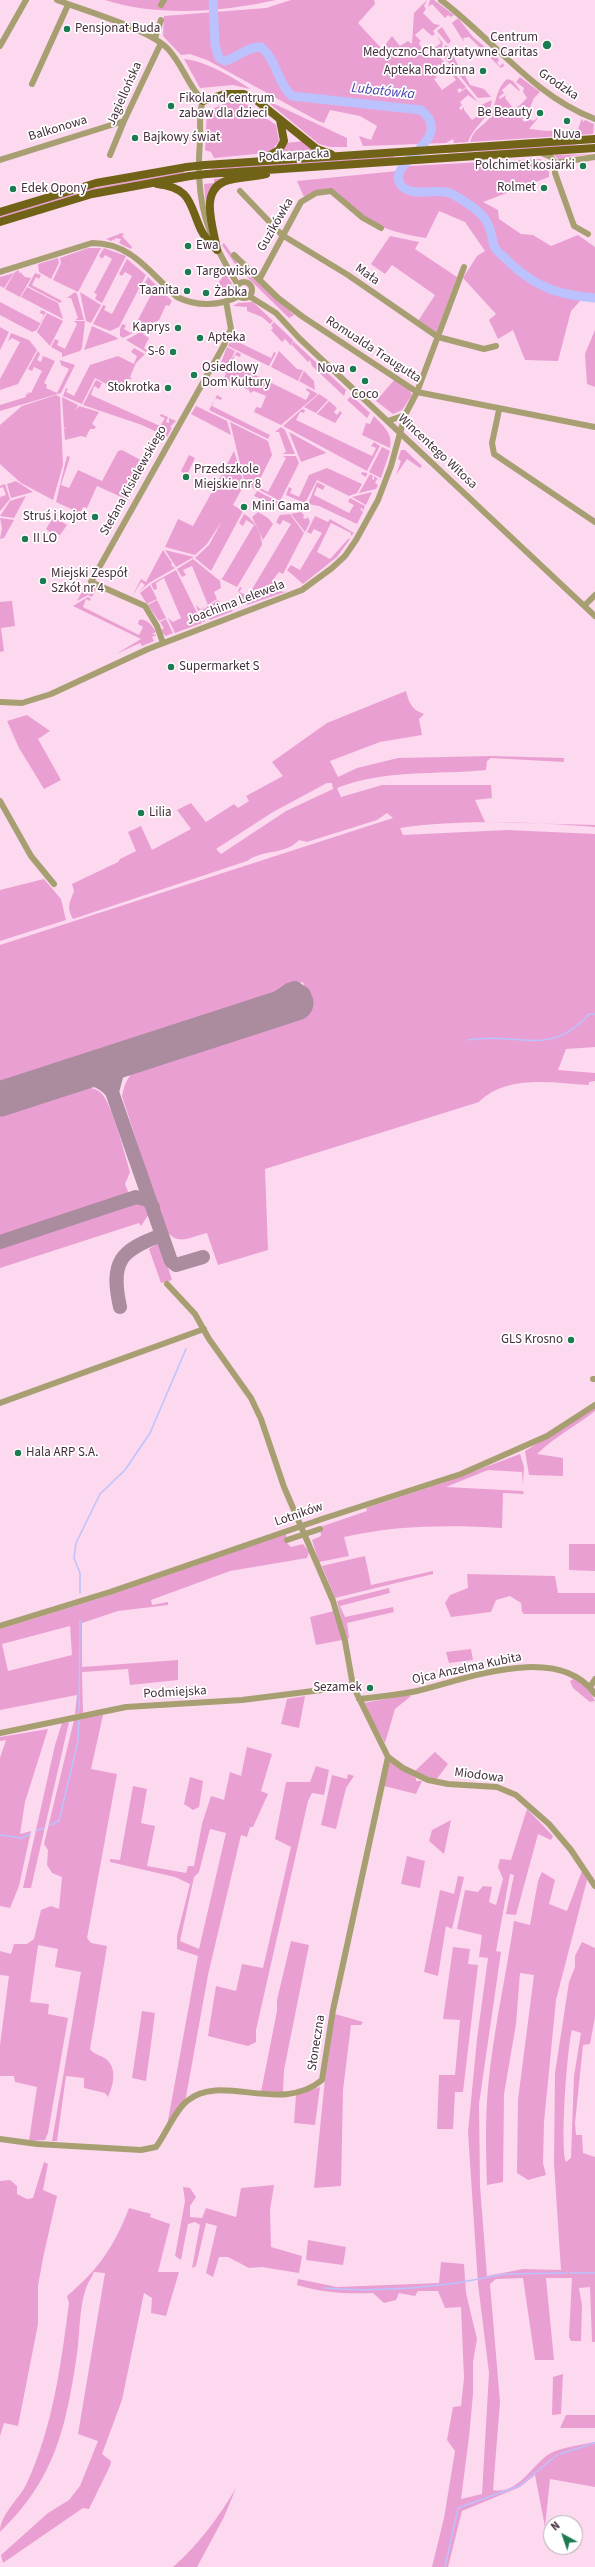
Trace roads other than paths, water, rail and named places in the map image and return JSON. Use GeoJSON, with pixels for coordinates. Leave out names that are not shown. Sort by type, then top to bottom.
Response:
{"type":"FeatureCollection","features":[{"type":"Feature","properties":{"kind":"main road"},"geometry":{"type":"LineString","coordinates":[[203,101],[225,94],[244,94],[256,100],[317,149],[327,153],[344,155]]}},
{"type":"Feature","properties":{"kind":"main road"},"geometry":{"type":"LineString","coordinates":[[257,161],[274,154],[282,146],[285,136],[280,120]]}},
{"type":"Feature","properties":{"kind":"main road","name":"Podkarpacka"},"geometry":{"type":"LineString","coordinates":[[0,212],[96,184],[187,167],[344,155],[595,139]]}},
{"type":"Feature","properties":{"kind":"main road","name":"Podkarpacka"},"geometry":{"type":"LineString","coordinates":[[0,222],[64,201],[146,183],[190,176],[282,168],[438,160],[595,148]]}},
{"type":"Feature","properties":{"kind":"main road"},"geometry":{"type":"LineString","coordinates":[[217,250],[209,201],[217,186],[229,180],[264,175],[282,168]]}},
{"type":"Feature","properties":{"kind":"main road"},"geometry":{"type":"LineString","coordinates":[[146,183],[167,185],[186,197],[195,211],[201,231],[217,250]]}},
{"type":"Feature","properties":{"kind":"street"},"geometry":{"type":"LineString","coordinates":[[0,46],[26,0]]}},
{"type":"Feature","properties":{"kind":"street"},"geometry":{"type":"LineString","coordinates":[[0,272],[92,242],[103,243],[130,251],[181,299],[193,304],[205,304],[226,300],[239,289],[250,284],[251,293],[239,289],[208,231],[200,200],[198,155],[200,109],[203,101],[195,92],[182,66],[155,38],[56,0]]}},
{"type":"Feature","properties":{"kind":"street","name":"Grodzka"},"geometry":{"type":"LineString","coordinates":[[441,0],[460,14],[510,63],[541,88],[595,119]]}},
{"type":"Feature","properties":{"kind":"street"},"geometry":{"type":"LineString","coordinates":[[32,84],[68,4]]}},
{"type":"Feature","properties":{"kind":"street"},"geometry":{"type":"LineString","coordinates":[[155,38],[161,20]]}},
{"type":"Feature","properties":{"kind":"street","name":"Jagiellońska"},"geometry":{"type":"LineString","coordinates":[[110,155],[124,121],[161,43]]}},
{"type":"Feature","properties":{"kind":"street","name":"Balkonowa"},"geometry":{"type":"LineString","coordinates":[[0,160],[124,121]]}},
{"type":"Feature","properties":{"kind":"street"},"geometry":{"type":"LineString","coordinates":[[538,152],[551,157],[555,163],[555,173],[574,226],[588,234]]}},
{"type":"Feature","properties":{"kind":"street"},"geometry":{"type":"LineString","coordinates":[[555,163],[595,157]]}},
{"type":"Feature","properties":{"kind":"street","name":"Mała"},"geometry":{"type":"LineString","coordinates":[[240,190],[282,235],[348,275],[438,337],[484,349],[496,346]]}},
{"type":"Feature","properties":{"kind":"street","name":"Guzikówka"},"geometry":{"type":"LineString","coordinates":[[259,280],[282,235],[304,199],[331,190],[363,218],[381,228]]}},
{"type":"Feature","properties":{"kind":"street","name":"Romualda Traugutta"},"geometry":{"type":"LineString","coordinates":[[234,256],[259,280],[304,317],[417,392],[499,410],[595,427]]}},
{"type":"Feature","properties":{"kind":"street"},"geometry":{"type":"LineString","coordinates":[[399,432],[405,414],[417,392],[464,267]]}},
{"type":"Feature","properties":{"kind":"street","name":"Wincentego Witosa"},"geometry":{"type":"LineString","coordinates":[[251,293],[265,304],[595,616]]}},
{"type":"Feature","properties":{"kind":"street","name":"Stefana Kisielewskiego"},"geometry":{"type":"LineString","coordinates":[[163,642],[157,626],[144,606],[92,582],[224,345],[231,329],[226,300]]}},
{"type":"Feature","properties":{"kind":"street"},"geometry":{"type":"LineString","coordinates":[[499,410],[492,443],[494,454],[595,522]]}},
{"type":"Feature","properties":{"kind":"street"},"geometry":{"type":"LineString","coordinates":[[388,420],[405,414]]}},
{"type":"Feature","properties":{"kind":"street","name":"Joachima Lelewela"},"geometry":{"type":"LineString","coordinates":[[0,702],[22,703],[39,699],[163,642],[302,590],[332,568],[345,556],[372,512],[390,466],[399,432]]}},
{"type":"Feature","properties":{"kind":"street"},"geometry":{"type":"LineString","coordinates":[[584,606],[595,595]]}},
{"type":"Feature","properties":{"kind":"street"},"geometry":{"type":"LineString","coordinates":[[0,801],[32,856],[54,884]]}},
{"type":"Feature","properties":{"kind":"street","name":"Miodowa"},"geometry":{"type":"LineString","coordinates":[[167,1284],[195,1314],[251,1398],[261,1419],[277,1470],[333,1601],[345,1641],[354,1686],[388,1757],[402,1768],[428,1780],[448,1784],[497,1787],[516,1795],[553,1829],[580,1863],[595,1886]]}},
{"type":"Feature","properties":{"kind":"street"},"geometry":{"type":"LineString","coordinates":[[0,1403],[204,1329]]}},
{"type":"Feature","properties":{"kind":"street","name":"Lotników"},"geometry":{"type":"LineString","coordinates":[[0,1626],[110,1592],[300,1526],[461,1474],[547,1436],[595,1405]]}},
{"type":"Feature","properties":{"kind":"street"},"geometry":{"type":"LineString","coordinates":[[287,1540],[320,1529]]}},
{"type":"Feature","properties":{"kind":"street","name":"Ojca Anzelma Kubita"},"geometry":{"type":"LineString","coordinates":[[359,1699],[415,1691],[526,1667],[564,1671],[577,1676],[590,1687],[595,1694]]}},
{"type":"Feature","properties":{"kind":"street"},"geometry":{"type":"LineString","coordinates":[[590,1687],[595,1679]]}},
{"type":"Feature","properties":{"kind":"street","name":"Podmiejska"},"geometry":{"type":"LineString","coordinates":[[0,1733],[126,1707],[242,1700],[354,1686]]}},
{"type":"Feature","properties":{"kind":"street","name":"Słoneczna"},"geometry":{"type":"LineString","coordinates":[[0,2139],[37,2144],[141,2150],[156,2147],[185,2102],[195,2095],[217,2090],[282,2096],[313,2088],[322,2080],[334,2010],[388,1757]]}},
{"type":"Feature","properties":{"kind":"waterway","name":"Lubatówka"},"geometry":{"type":"LineString","coordinates":[[213,0],[215,45],[219,58],[225,61],[252,48],[261,47],[270,58],[283,85],[292,96],[421,110],[430,121],[431,131],[426,141],[402,168],[398,177],[401,185],[412,191],[441,192],[454,195],[479,212],[487,222],[495,248],[520,272],[549,289],[570,295],[595,298]]}},
{"type":"Feature","properties":{"kind":"waterway"},"geometry":{"type":"LineString","coordinates":[[468,1040],[485,1038],[546,1040],[560,1036],[575,1028],[589,1014],[595,1014]]}},
{"type":"Feature","properties":{"kind":"waterway"},"geometry":{"type":"LineString","coordinates":[[80,1593],[80,1573],[74,1558],[76,1543],[100,1494],[125,1470],[150,1433],[186,1349]]}},
{"type":"Feature","properties":{"kind":"waterway"},"geometry":{"type":"LineString","coordinates":[[79,1711],[80,1620]]}},
{"type":"Feature","properties":{"kind":"waterway"},"geometry":{"type":"LineString","coordinates":[[50,1825],[59,1821],[78,1741],[79,1720]]}},
{"type":"Feature","properties":{"kind":"waterway"},"geometry":{"type":"LineString","coordinates":[[36,1831],[44,1828]]}},
{"type":"Feature","properties":{"kind":"waterway"},"geometry":{"type":"LineString","coordinates":[[0,1835],[22,1838],[30,1834]]}},
{"type":"Feature","properties":{"kind":"waterway"},"geometry":{"type":"LineString","coordinates":[[324,2288],[363,2290],[412,2288],[457,2283],[505,2274],[567,2273]]}},
{"type":"Feature","properties":{"kind":"waterway"},"geometry":{"type":"LineString","coordinates":[[570,2273],[595,2273]]}},
{"type":"Feature","properties":{"kind":"waterway"},"geometry":{"type":"LineString","coordinates":[[560,2454],[595,2443]]}},
{"type":"Feature","properties":{"kind":"waterway"},"geometry":{"type":"LineString","coordinates":[[445,2567],[458,2508],[519,2486],[557,2455]]}},
{"type":"Feature","properties":{"kind":"place","name":"Pensjonat Buda"},"geometry":{"type":"Point","coordinates":[67,29]}},
{"type":"Feature","properties":{"kind":"place","name":"Centrum Medyczno-Charytatywne Caritas"},"geometry":{"type":"Point","coordinates":[547,45]}},
{"type":"Feature","properties":{"kind":"place","name":"Apteka Rodzinna"},"geometry":{"type":"Point","coordinates":[483,71]}},
{"type":"Feature","properties":{"kind":"place","name":"Fikoland centrum zabaw dla dzieci"},"geometry":{"type":"Point","coordinates":[171,106]}},
{"type":"Feature","properties":{"kind":"place","name":"Be Beauty"},"geometry":{"type":"Point","coordinates":[540,113]}},
{"type":"Feature","properties":{"kind":"place","name":"Nuva"},"geometry":{"type":"Point","coordinates":[567,121]}},
{"type":"Feature","properties":{"kind":"place","name":"Bajkowy świat"},"geometry":{"type":"Point","coordinates":[135,138]}},
{"type":"Feature","properties":{"kind":"place","name":"Polchimet kosiarki"},"geometry":{"type":"Point","coordinates":[583,166]}},
{"type":"Feature","properties":{"kind":"place","name":"Rolmet"},"geometry":{"type":"Point","coordinates":[544,188]}},
{"type":"Feature","properties":{"kind":"place","name":"Edek Opony"},"geometry":{"type":"Point","coordinates":[13,189]}},
{"type":"Feature","properties":{"kind":"place","name":"Ewa"},"geometry":{"type":"Point","coordinates":[188,246]}},
{"type":"Feature","properties":{"kind":"place","name":"Targowisko"},"geometry":{"type":"Point","coordinates":[188,272]}},
{"type":"Feature","properties":{"kind":"place","name":"Taanita"},"geometry":{"type":"Point","coordinates":[187,291]}},
{"type":"Feature","properties":{"kind":"place","name":"Żabka"},"geometry":{"type":"Point","coordinates":[206,293]}},
{"type":"Feature","properties":{"kind":"place","name":"Kaprys"},"geometry":{"type":"Point","coordinates":[178,328]}},
{"type":"Feature","properties":{"kind":"place","name":"Apteka"},"geometry":{"type":"Point","coordinates":[200,338]}},
{"type":"Feature","properties":{"kind":"place","name":"S-6"},"geometry":{"type":"Point","coordinates":[173,352]}},
{"type":"Feature","properties":{"kind":"place","name":"Nova"},"geometry":{"type":"Point","coordinates":[353,369]}},
{"type":"Feature","properties":{"kind":"place","name":"Osiedlowy Dom Kultury"},"geometry":{"type":"Point","coordinates":[194,375]}},
{"type":"Feature","properties":{"kind":"place","name":"Coco"},"geometry":{"type":"Point","coordinates":[365,381]}},
{"type":"Feature","properties":{"kind":"place","name":"Stokrotka"},"geometry":{"type":"Point","coordinates":[168,388]}},
{"type":"Feature","properties":{"kind":"place","name":"Przedszkole Miejskie nr 8"},"geometry":{"type":"Point","coordinates":[186,477]}},
{"type":"Feature","properties":{"kind":"place","name":"Mini Gama"},"geometry":{"type":"Point","coordinates":[244,507]}},
{"type":"Feature","properties":{"kind":"place","name":"Struś i kojot"},"geometry":{"type":"Point","coordinates":[95,517]}},
{"type":"Feature","properties":{"kind":"place","name":"II LO"},"geometry":{"type":"Point","coordinates":[25,539]}},
{"type":"Feature","properties":{"kind":"place","name":"Miejski Zespół Szkół nr 4"},"geometry":{"type":"Point","coordinates":[43,581]}},
{"type":"Feature","properties":{"kind":"place","name":"Supermarket S"},"geometry":{"type":"Point","coordinates":[171,667]}},
{"type":"Feature","properties":{"kind":"place","name":"Lilia"},"geometry":{"type":"Point","coordinates":[141,813]}},
{"type":"Feature","properties":{"kind":"place","name":"GLS Krosno"},"geometry":{"type":"Point","coordinates":[571,1340]}},
{"type":"Feature","properties":{"kind":"place","name":"Hala ARP S.A."},"geometry":{"type":"Point","coordinates":[18,1453]}},
{"type":"Feature","properties":{"kind":"place","name":"Sezamek"},"geometry":{"type":"Point","coordinates":[370,1688]}}]}
